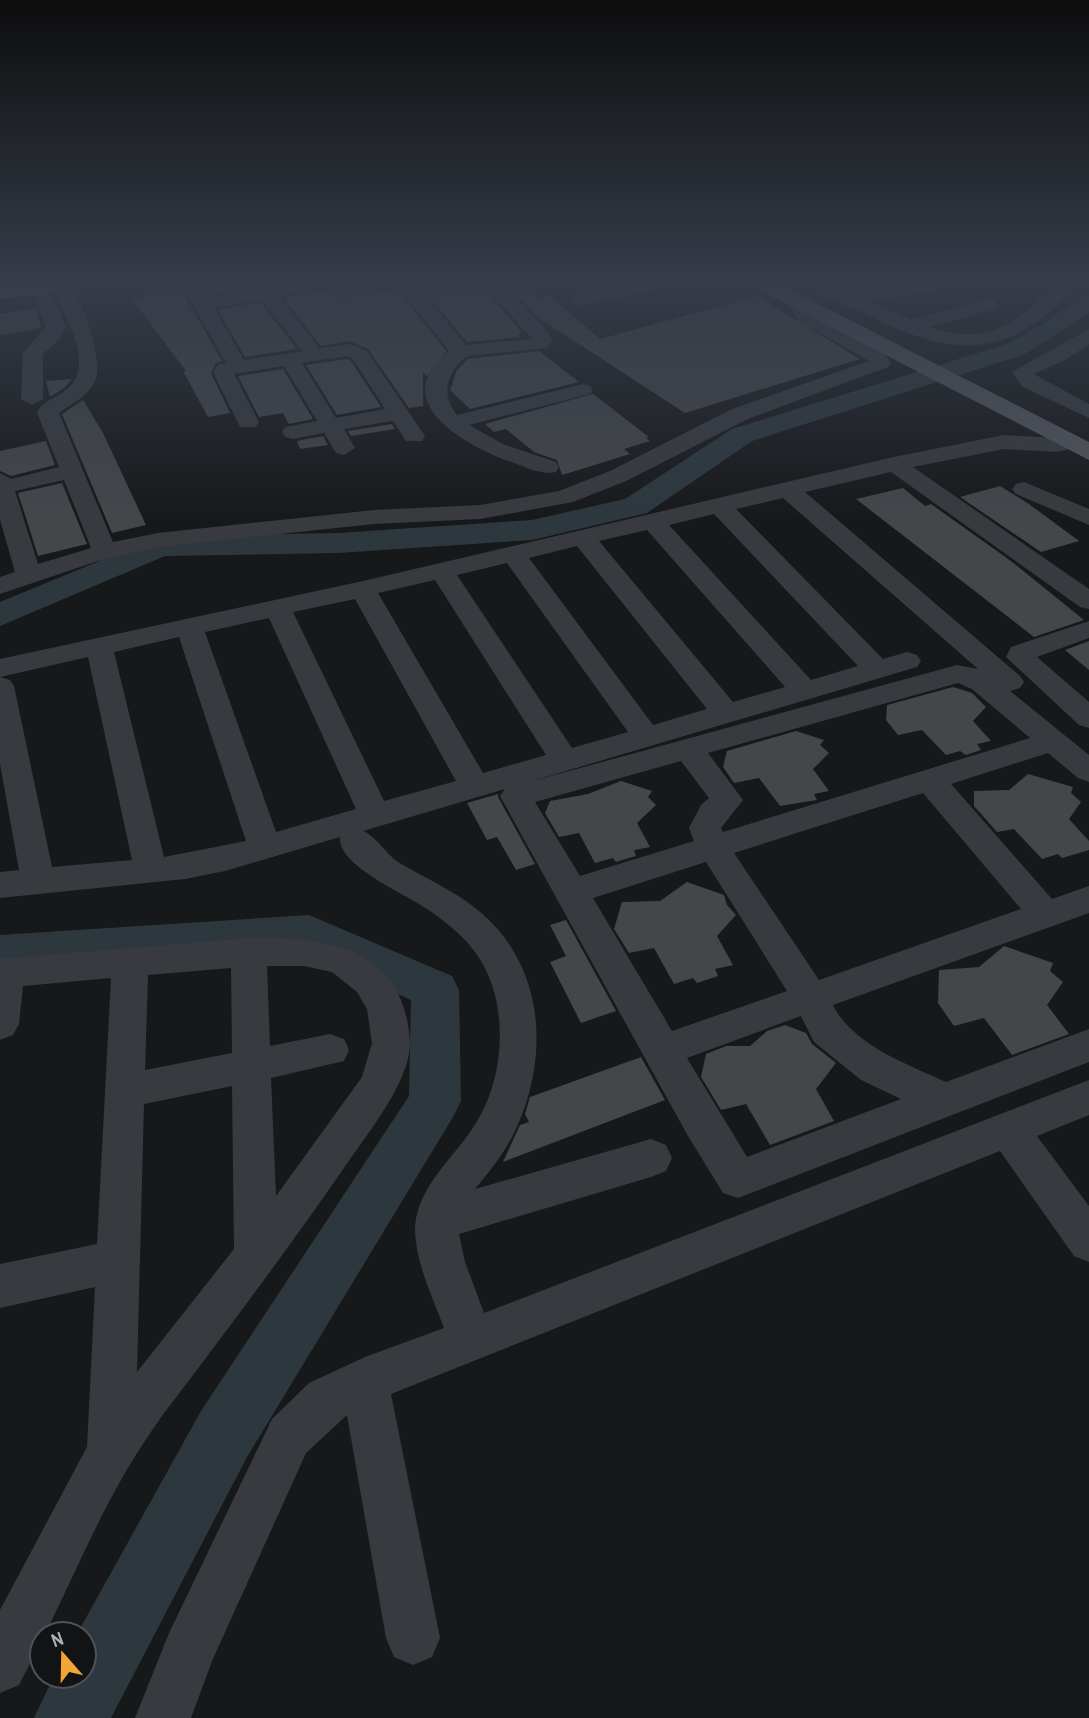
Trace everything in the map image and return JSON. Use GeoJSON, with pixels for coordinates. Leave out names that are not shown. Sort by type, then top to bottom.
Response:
{"type":"FeatureCollection","features":[{"type":"Feature","properties":{"kind":"main road"},"geometry":{"type":"LineString","coordinates":[[915,360],[1084,451]]}},
{"type":"Feature","properties":{"kind":"main road"},"geometry":{"type":"LineString","coordinates":[[998,378],[1083,416]]}},
{"type":"Feature","properties":{"kind":"street"},"geometry":{"type":"LineString","coordinates":[[33,360],[33,399]]}},
{"type":"Feature","properties":{"kind":"street"},"geometry":{"type":"LineString","coordinates":[[89,360],[89,377],[82,388],[49,409],[104,552]]}},
{"type":"Feature","properties":{"kind":"street"},"geometry":{"type":"LineString","coordinates":[[235,360],[238,366]]}},
{"type":"Feature","properties":{"kind":"street"},"geometry":{"type":"LineString","coordinates":[[248,422],[223,372],[238,366],[275,360]]}},
{"type":"Feature","properties":{"kind":"street"},"geometry":{"type":"LineString","coordinates":[[290,360],[344,448]]}},
{"type":"Feature","properties":{"kind":"street"},"geometry":{"type":"LineString","coordinates":[[362,360],[414,436]]}},
{"type":"Feature","properties":{"kind":"street"},"geometry":{"type":"LineString","coordinates":[[451,360],[443,367],[436,391],[437,403],[452,424],[472,438],[514,455],[548,457]]}},
{"type":"Feature","properties":{"kind":"street"},"geometry":{"type":"LineString","coordinates":[[0,586],[104,552],[158,540],[259,527],[480,512],[529,505],[595,487],[740,414],[881,363],[879,360]]}},
{"type":"Feature","properties":{"kind":"street"},"geometry":{"type":"LineString","coordinates":[[1046,360],[1021,372],[1030,383],[1083,416]]}},
{"type":"Feature","properties":{"kind":"street"},"geometry":{"type":"LineString","coordinates":[[452,424],[583,390]]}},
{"type":"Feature","properties":{"kind":"street"},"geometry":{"type":"LineString","coordinates":[[293,432],[399,413]]}},
{"type":"Feature","properties":{"kind":"street"},"geometry":{"type":"LineString","coordinates":[[0,668],[363,589],[894,464],[1004,442],[1057,445],[1084,451]]}},
{"type":"Feature","properties":{"kind":"street"},"geometry":{"type":"LineString","coordinates":[[894,464],[1089,601]]}},
{"type":"Feature","properties":{"kind":"street"},"geometry":{"type":"LineString","coordinates":[[29,576],[1,485],[72,471]]}},
{"type":"Feature","properties":{"kind":"street"},"geometry":{"type":"LineString","coordinates":[[786,489],[970,649],[1089,746]]}},
{"type":"Feature","properties":{"kind":"street"},"geometry":{"type":"LineString","coordinates":[[1024,489],[1089,518]]}},
{"type":"Feature","properties":{"kind":"street"},"geometry":{"type":"LineString","coordinates":[[0,885],[198,864],[326,832],[365,827],[474,785],[892,665],[719,505]]}},
{"type":"Feature","properties":{"kind":"street"},"geometry":{"type":"LineString","coordinates":[[652,521],[804,690]]}},
{"type":"Feature","properties":{"kind":"street"},"geometry":{"type":"LineString","coordinates":[[583,537],[726,713]]}},
{"type":"Feature","properties":{"kind":"street"},"geometry":{"type":"LineString","coordinates":[[512,552],[646,736]]}},
{"type":"Feature","properties":{"kind":"street"},"geometry":{"type":"LineString","coordinates":[[441,569],[564,760]]}},
{"type":"Feature","properties":{"kind":"street"},"geometry":{"type":"LineString","coordinates":[[363,589],[474,785]]}},
{"type":"Feature","properties":{"kind":"street"},"geometry":{"type":"LineString","coordinates":[[277,606],[382,869],[424,891],[475,926],[497,955],[513,988],[521,1044],[510,1096],[486,1144],[446,1195],[438,1220],[440,1249],[471,1340]]}},
{"type":"Feature","properties":{"kind":"street"},"geometry":{"type":"LineString","coordinates":[[190,626],[265,848]]}},
{"type":"Feature","properties":{"kind":"street"},"geometry":{"type":"LineString","coordinates":[[1089,629],[1021,653],[1020,657],[1089,718]]}},
{"type":"Feature","properties":{"kind":"street"},"geometry":{"type":"LineString","coordinates":[[99,646],[151,870]]}},
{"type":"Feature","properties":{"kind":"street"},"geometry":{"type":"LineString","coordinates":[[1089,771],[982,683],[970,676],[957,674],[516,796],[663,1050],[702,1123],[738,1179],[1089,1045]]}},
{"type":"Feature","properties":{"kind":"street"},"geometry":{"type":"LineString","coordinates":[[0,686],[38,880]]}},
{"type":"Feature","properties":{"kind":"street"},"geometry":{"type":"LineString","coordinates":[[571,891],[1053,741]]}},
{"type":"Feature","properties":{"kind":"street"},"geometry":{"type":"LineString","coordinates":[[689,750],[727,800],[712,813],[705,828],[713,847],[811,998],[827,1031],[875,1068],[944,1100]]}},
{"type":"Feature","properties":{"kind":"street"},"geometry":{"type":"LineString","coordinates":[[929,779],[1045,914]]}},
{"type":"Feature","properties":{"kind":"street"},"geometry":{"type":"LineString","coordinates":[[663,1050],[1089,899]]}},
{"type":"Feature","properties":{"kind":"street"},"geometry":{"type":"LineString","coordinates":[[250,952],[256,1256]]}},
{"type":"Feature","properties":{"kind":"street"},"geometry":{"type":"LineString","coordinates":[[0,1024],[3,973],[250,952],[304,952],[342,960],[369,982],[385,1008],[391,1043],[379,1084],[256,1256],[128,1423],[92,1482],[0,1666]]}},
{"type":"Feature","properties":{"kind":"street"},"geometry":{"type":"LineString","coordinates":[[111,1451],[130,962]]}},
{"type":"Feature","properties":{"kind":"street"},"geometry":{"type":"LineString","coordinates":[[125,1091],[330,1050]]}},
{"type":"Feature","properties":{"kind":"street"},"geometry":{"type":"LineString","coordinates":[[163,1718],[188,1652],[289,1436],[326,1400],[365,1381],[1089,1097]]}},
{"type":"Feature","properties":{"kind":"street"},"geometry":{"type":"LineString","coordinates":[[1008,1129],[1089,1241]]}},
{"type":"Feature","properties":{"kind":"street"},"geometry":{"type":"LineString","coordinates":[[438,1220],[651,1158]]}},
{"type":"Feature","properties":{"kind":"street"},"geometry":{"type":"LineString","coordinates":[[0,1286],[118,1261]]}},
{"type":"Feature","properties":{"kind":"street"},"geometry":{"type":"LineString","coordinates":[[365,1381],[413,1638]]}},
{"type":"Feature","properties":{"kind":"building"},"geometry":{"type":"Polygon","coordinates":[[[178,360],[222,360],[216,363],[211,373],[230,413],[208,417],[183,371],[186,371],[178,360]]]}},
{"type":"Feature","properties":{"kind":"building"},"geometry":{"type":"Polygon","coordinates":[[[376,360],[439,360],[427,376],[423,372],[423,406],[409,408],[376,360]]]}},
{"type":"Feature","properties":{"kind":"building"},"geometry":{"type":"Polygon","coordinates":[[[467,360],[551,360],[579,382],[470,409],[450,390],[457,370],[467,360]]]}},
{"type":"Feature","properties":{"kind":"building"},"geometry":{"type":"Polygon","coordinates":[[[604,360],[856,360],[685,413],[604,360]]]}},
{"type":"Feature","properties":{"kind":"building"},"geometry":{"type":"Polygon","coordinates":[[[351,361],[381,407],[337,415],[306,365],[351,361]]]}},
{"type":"Feature","properties":{"kind":"building"},"geometry":{"type":"Polygon","coordinates":[[[283,369],[313,419],[289,424],[283,413],[259,417],[238,376],[283,369]]]}},
{"type":"Feature","properties":{"kind":"building"},"geometry":{"type":"Polygon","coordinates":[[[72,379],[64,388],[50,397],[46,381],[72,379]]]}},
{"type":"Feature","properties":{"kind":"building"},"geometry":{"type":"Polygon","coordinates":[[[593,394],[649,437],[646,438],[650,441],[624,449],[630,454],[562,475],[557,460],[534,452],[506,429],[494,432],[485,424],[593,394]]]}},
{"type":"Feature","properties":{"kind":"building"},"geometry":{"type":"Polygon","coordinates":[[[83,400],[103,433],[146,525],[112,533],[62,414],[83,400]]]}},
{"type":"Feature","properties":{"kind":"building"},"geometry":{"type":"Polygon","coordinates":[[[392,424],[395,429],[351,436],[348,431],[392,424]]]}},
{"type":"Feature","properties":{"kind":"building"},"geometry":{"type":"Polygon","coordinates":[[[323,436],[328,445],[300,449],[297,441],[323,436]]]}},
{"type":"Feature","properties":{"kind":"building"},"geometry":{"type":"Polygon","coordinates":[[[46,441],[55,465],[11,476],[0,471],[0,451],[46,441]]]}},
{"type":"Feature","properties":{"kind":"building"},"geometry":{"type":"Polygon","coordinates":[[[62,483],[87,544],[38,556],[18,493],[62,483]]]}},
{"type":"Feature","properties":{"kind":"building"},"geometry":{"type":"Polygon","coordinates":[[[1000,486],[1079,541],[1041,552],[960,497],[1000,486]]]}},
{"type":"Feature","properties":{"kind":"building"},"geometry":{"type":"Polygon","coordinates":[[[903,488],[925,506],[931,504],[1011,561],[1084,620],[1034,637],[856,499],[903,488]]]}},
{"type":"Feature","properties":{"kind":"building"},"geometry":{"type":"Polygon","coordinates":[[[1089,641],[1089,670],[1065,650],[1089,641]]]}},
{"type":"Feature","properties":{"kind":"building"},"geometry":{"type":"Polygon","coordinates":[[[953,687],[972,693],[986,707],[973,721],[991,741],[977,744],[981,750],[966,755],[960,751],[946,755],[922,730],[898,735],[886,720],[887,705],[953,687]]]}},
{"type":"Feature","properties":{"kind":"building"},"geometry":{"type":"Polygon","coordinates":[[[796,731],[824,740],[820,745],[829,753],[813,769],[829,791],[814,794],[817,800],[780,806],[759,778],[734,783],[723,767],[727,751],[796,731]]]}},
{"type":"Feature","properties":{"kind":"building"},"geometry":{"type":"Polygon","coordinates":[[[1028,774],[1073,787],[1071,793],[1081,802],[1069,819],[1089,841],[1089,850],[1062,858],[1058,854],[1042,859],[1014,829],[997,832],[974,806],[974,791],[1009,790],[1028,774]]]}},
{"type":"Feature","properties":{"kind":"building"},"geometry":{"type":"Polygon","coordinates":[[[621,781],[652,791],[648,797],[656,805],[637,823],[650,847],[634,850],[636,856],[616,862],[613,858],[595,863],[579,833],[559,837],[545,813],[550,801],[588,794],[621,781]]]}},
{"type":"Feature","properties":{"kind":"building"},"geometry":{"type":"Polygon","coordinates":[[[498,794],[535,864],[516,870],[497,837],[487,840],[467,803],[498,794]]]}},
{"type":"Feature","properties":{"kind":"building"},"geometry":{"type":"Polygon","coordinates":[[[687,882],[724,895],[727,905],[736,915],[717,936],[733,965],[715,969],[718,976],[697,983],[693,978],[674,984],[654,948],[629,953],[614,929],[622,902],[660,901],[687,882]]]}},
{"type":"Feature","properties":{"kind":"building"},"geometry":{"type":"Polygon","coordinates":[[[566,920],[616,1011],[581,1023],[550,962],[566,956],[550,925],[566,920]]]}},
{"type":"Feature","properties":{"kind":"building"},"geometry":{"type":"Polygon","coordinates":[[[1004,946],[1053,963],[1050,971],[1063,982],[1047,1005],[1069,1034],[1012,1055],[984,1018],[954,1026],[938,1003],[939,970],[979,967],[1004,946]]]}},
{"type":"Feature","properties":{"kind":"building"},"geometry":{"type":"Polygon","coordinates":[[[785,1025],[806,1033],[812,1044],[836,1063],[816,1089],[834,1121],[770,1145],[746,1104],[721,1110],[701,1077],[706,1054],[726,1046],[750,1046],[767,1031],[785,1025]]]}},
{"type":"Feature","properties":{"kind":"building"},"geometry":{"type":"Polygon","coordinates":[[[641,1057],[665,1100],[503,1162],[520,1125],[529,1122],[525,1114],[530,1097],[641,1057]]]}},
{"type":"Feature","properties":{"kind":"waterway"},"geometry":{"type":"LineString","coordinates":[[0,615],[160,546],[338,543],[532,530],[636,506],[742,435],[980,360]]}},
{"type":"Feature","properties":{"kind":"waterway"},"geometry":{"type":"LineString","coordinates":[[0,953],[309,933],[435,990],[435,1101],[224,1434],[71,1718]]}}]}
